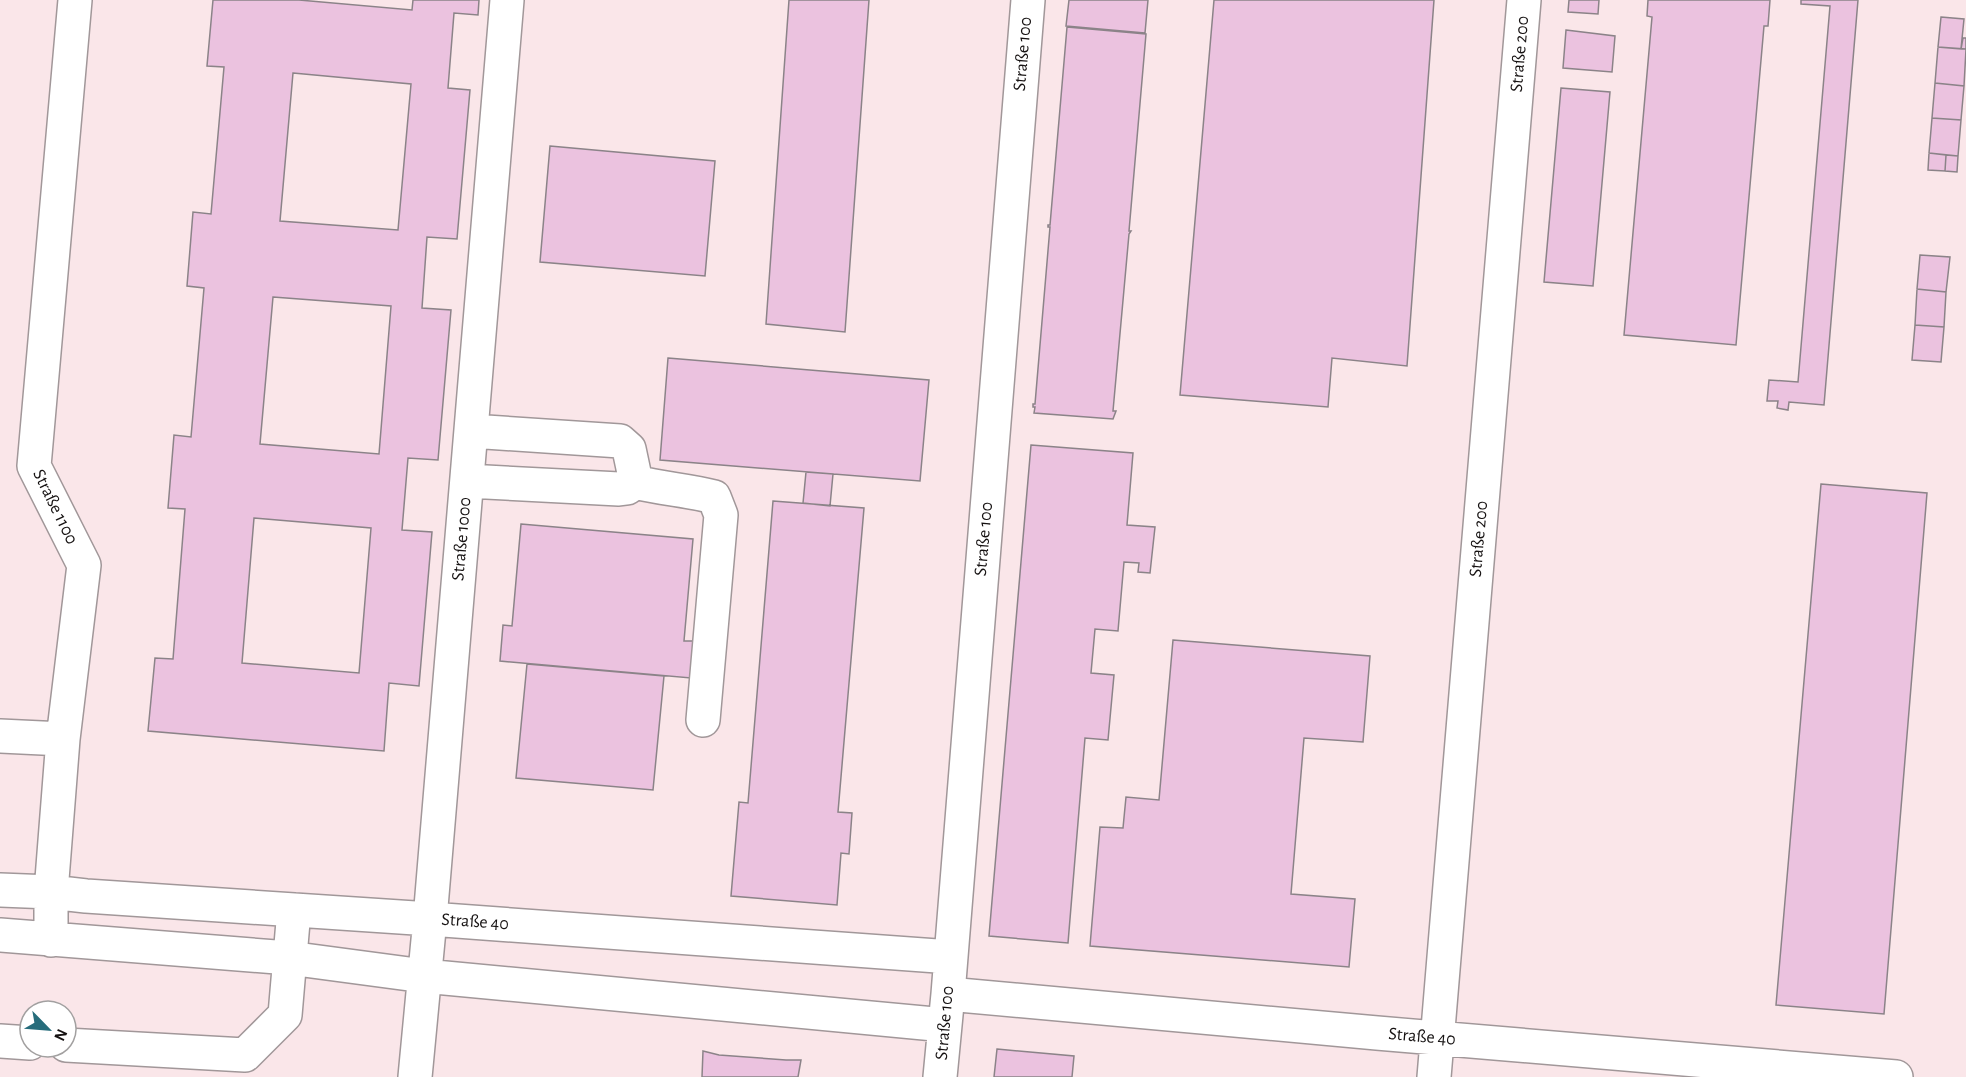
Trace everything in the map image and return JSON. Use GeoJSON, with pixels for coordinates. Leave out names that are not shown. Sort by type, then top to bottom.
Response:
{"type":"FeatureCollection","features":[{"type":"Feature","properties":{"kind":"street","name":"Straße 1100"},"geometry":{"type":"LineString","coordinates":[[51,940],[51,892],[63,739],[84,566],[34,466],[75,0]]}},
{"type":"Feature","properties":{"kind":"street","name":"Straße 1000"},"geometry":{"type":"LineString","coordinates":[[415,1077],[507,0]]}},
{"type":"Feature","properties":{"kind":"street","name":"Straße 100"},"geometry":{"type":"LineString","coordinates":[[940,1077],[1028,0]]}},
{"type":"Feature","properties":{"kind":"street","name":"Straße 200"},"geometry":{"type":"LineString","coordinates":[[1434,1077],[1524,0]]}},
{"type":"Feature","properties":{"kind":"street"},"geometry":{"type":"LineString","coordinates":[[471,430],[620,441],[629,449],[636,482]]}},
{"type":"Feature","properties":{"kind":"street"},"geometry":{"type":"LineString","coordinates":[[467,481],[619,489],[627,488],[636,482],[714,496],[721,515],[703,720]]}},
{"type":"Feature","properties":{"kind":"street"},"geometry":{"type":"LineString","coordinates":[[0,736],[63,739]]}},
{"type":"Feature","properties":{"kind":"street","name":"Straße 40"},"geometry":{"type":"LineString","coordinates":[[0,890],[951,957]]}},
{"type":"Feature","properties":{"kind":"street"},"geometry":{"type":"LineString","coordinates":[[78,1046],[245,1055],[285,1016],[294,910]]}},
{"type":"Feature","properties":{"kind":"street","name":"Straße 40"},"geometry":{"type":"LineString","coordinates":[[0,935],[289,958],[424,976],[1438,1038],[1896,1077]]}},
{"type":"Feature","properties":{"kind":"street"},"geometry":{"type":"LineString","coordinates":[[0,1041],[18,1042]]}},
{"type":"Feature","properties":{"kind":"shaded area"},"geometry":{"type":"Polygon","coordinates":[[[0,0],[1966,0],[1966,1077],[0,1077],[0,0]]]}},
{"type":"Feature","properties":{"kind":"building"},"geometry":{"type":"Polygon","coordinates":[[[213,0],[299,0],[412,10],[413,0],[479,0],[478,15],[454,13],[448,88],[470,90],[457,239],[427,237],[422,308],[451,310],[438,460],[408,458],[402,530],[432,532],[419,686],[389,683],[384,751],[148,731],[155,658],[173,659],[185,509],[168,508],[174,435],[191,437],[204,288],[187,286],[193,212],[211,214],[224,67],[207,66],[213,0]],[[293,73],[280,221],[398,230],[411,84],[293,73]],[[273,297],[260,444],[379,454],[391,306],[273,297]],[[254,518],[242,663],[359,673],[371,528],[254,518]]]}},
{"type":"Feature","properties":{"kind":"building"},"geometry":{"type":"Polygon","coordinates":[[[789,0],[869,0],[845,332],[766,324],[789,0]]]}},
{"type":"Feature","properties":{"kind":"building"},"geometry":{"type":"Polygon","coordinates":[[[1069,0],[1148,0],[1145,33],[1066,26],[1069,0]]]}},
{"type":"Feature","properties":{"kind":"building"},"geometry":{"type":"Polygon","coordinates":[[[1214,0],[1434,0],[1407,366],[1332,358],[1328,407],[1180,395],[1214,0]]]}},
{"type":"Feature","properties":{"kind":"building"},"geometry":{"type":"Polygon","coordinates":[[[1569,0],[1599,0],[1598,14],[1568,12],[1569,0]]]}},
{"type":"Feature","properties":{"kind":"building"},"geometry":{"type":"Polygon","coordinates":[[[1648,0],[1770,0],[1768,26],[1764,26],[1736,345],[1624,335],[1652,17],[1647,16],[1648,0]]]}},
{"type":"Feature","properties":{"kind":"building"},"geometry":{"type":"Polygon","coordinates":[[[1801,0],[1858,0],[1824,405],[1789,402],[1788,410],[1777,408],[1778,401],[1767,401],[1769,380],[1798,382],[1830,6],[1801,4],[1801,0]]]}},
{"type":"Feature","properties":{"kind":"building"},"geometry":{"type":"Polygon","coordinates":[[[1941,17],[1964,19],[1961,49],[1938,47],[1941,17]]]}},
{"type":"Feature","properties":{"kind":"building"},"geometry":{"type":"Polygon","coordinates":[[[1067,27],[1146,34],[1129,231],[1131,231],[1113,411],[1116,411],[1113,419],[1034,413],[1035,407],[1033,407],[1067,27]]]}},
{"type":"Feature","properties":{"kind":"building"},"geometry":{"type":"Polygon","coordinates":[[[1566,30],[1615,36],[1612,72],[1563,68],[1566,30]]]}},
{"type":"Feature","properties":{"kind":"building"},"geometry":{"type":"Polygon","coordinates":[[[1963,38],[1966,38],[1966,49],[1961,49],[1963,38]]]}},
{"type":"Feature","properties":{"kind":"building"},"geometry":{"type":"Polygon","coordinates":[[[1938,47],[1966,49],[1964,86],[1935,83],[1938,47]]]}},
{"type":"Feature","properties":{"kind":"building"},"geometry":{"type":"Polygon","coordinates":[[[1935,83],[1964,86],[1961,120],[1932,118],[1935,83]]]}},
{"type":"Feature","properties":{"kind":"building"},"geometry":{"type":"Polygon","coordinates":[[[1561,88],[1610,92],[1593,286],[1544,282],[1561,88]]]}},
{"type":"Feature","properties":{"kind":"building"},"geometry":{"type":"Polygon","coordinates":[[[1932,118],[1961,120],[1958,156],[1929,153],[1932,118]]]}},
{"type":"Feature","properties":{"kind":"building"},"geometry":{"type":"Polygon","coordinates":[[[550,146],[715,161],[705,276],[540,262],[550,146]]]}},
{"type":"Feature","properties":{"kind":"building"},"geometry":{"type":"Polygon","coordinates":[[[1929,153],[1946,155],[1945,171],[1928,170],[1929,153]]]}},
{"type":"Feature","properties":{"kind":"building"},"geometry":{"type":"Polygon","coordinates":[[[1946,155],[1958,156],[1957,172],[1945,171],[1946,155]]]}},
{"type":"Feature","properties":{"kind":"building"},"geometry":{"type":"Polygon","coordinates":[[[1920,255],[1950,257],[1946,292],[1917,289],[1920,255]]]}},
{"type":"Feature","properties":{"kind":"building"},"geometry":{"type":"Polygon","coordinates":[[[1917,289],[1946,292],[1944,327],[1915,325],[1917,289]]]}},
{"type":"Feature","properties":{"kind":"building"},"geometry":{"type":"Polygon","coordinates":[[[1915,325],[1944,327],[1941,362],[1912,360],[1915,325]]]}},
{"type":"Feature","properties":{"kind":"building"},"geometry":{"type":"Polygon","coordinates":[[[668,358],[929,380],[920,481],[660,460],[668,358]]]}},
{"type":"Feature","properties":{"kind":"building"},"geometry":{"type":"Polygon","coordinates":[[[1031,445],[1133,453],[1127,525],[1155,527],[1150,573],[1138,572],[1139,563],[1124,562],[1118,631],[1095,629],[1091,673],[1114,675],[1108,740],[1085,738],[1068,943],[989,936],[1031,445]]]}},
{"type":"Feature","properties":{"kind":"building"},"geometry":{"type":"Polygon","coordinates":[[[806,472],[833,474],[830,506],[803,503],[806,472]]]}},
{"type":"Feature","properties":{"kind":"building"},"geometry":{"type":"Polygon","coordinates":[[[1821,484],[1927,493],[1884,1014],[1776,1005],[1821,484]]]}},
{"type":"Feature","properties":{"kind":"building"},"geometry":{"type":"Polygon","coordinates":[[[773,501],[864,508],[838,812],[852,813],[849,854],[841,853],[837,905],[731,896],[739,802],[748,803],[773,501]]]}},
{"type":"Feature","properties":{"kind":"building"},"geometry":{"type":"Polygon","coordinates":[[[521,524],[693,539],[684,641],[694,641],[691,678],[500,661],[503,625],[512,626],[521,524]]]}},
{"type":"Feature","properties":{"kind":"building"},"geometry":{"type":"Polygon","coordinates":[[[1173,640],[1370,656],[1363,742],[1304,738],[1291,894],[1355,899],[1349,967],[1090,946],[1100,827],[1123,828],[1126,797],[1159,800],[1173,640]]]}},
{"type":"Feature","properties":{"kind":"building"},"geometry":{"type":"Polygon","coordinates":[[[527,664],[664,676],[653,790],[516,778],[527,664]]]}},
{"type":"Feature","properties":{"kind":"building"},"geometry":{"type":"Polygon","coordinates":[[[997,1049],[1074,1056],[1072,1077],[994,1077],[997,1049]]]}},
{"type":"Feature","properties":{"kind":"building"},"geometry":{"type":"Polygon","coordinates":[[[703,1051],[719,1055],[801,1060],[798,1077],[702,1077],[703,1051]]]}}]}
